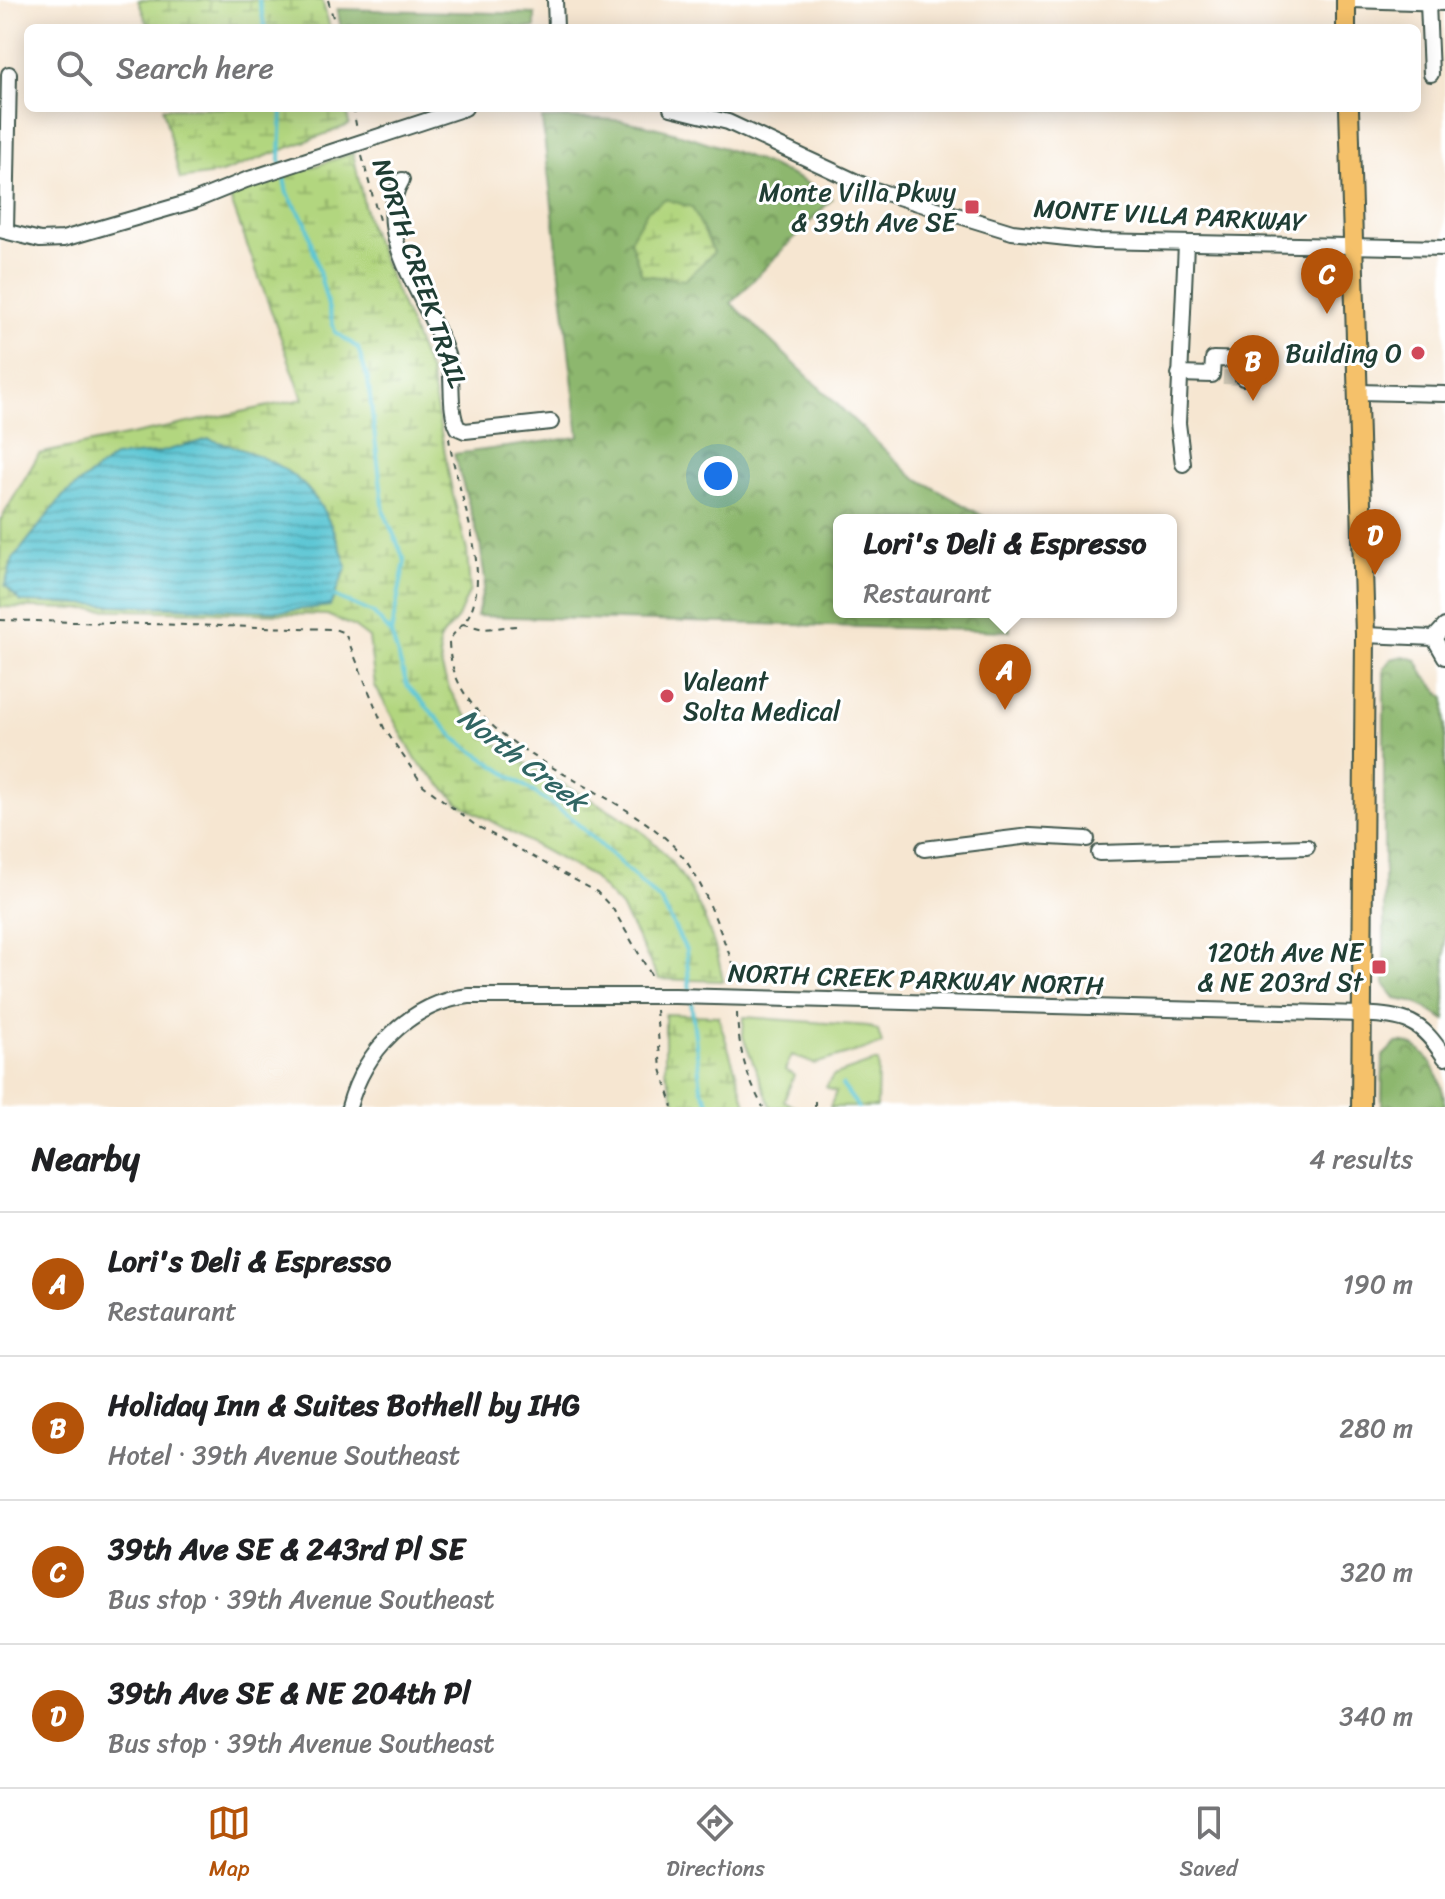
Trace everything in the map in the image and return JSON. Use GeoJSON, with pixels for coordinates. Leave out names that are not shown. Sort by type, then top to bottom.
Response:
{"type":"FeatureCollection","features":[{"type":"Feature","properties":{"kind":"main road"},"geometry":{"type":"LineString","coordinates":[[1346,0],[1346,24]]}},
{"type":"Feature","properties":{"kind":"main road"},"geometry":{"type":"LineString","coordinates":[[1349,112],[1365,642],[1361,1107]]}},
{"type":"Feature","properties":{"kind":"street"},"geometry":{"type":"LineString","coordinates":[[555,0],[556,24]]}},
{"type":"Feature","properties":{"kind":"street"},"geometry":{"type":"LineString","coordinates":[[1352,0],[1445,3]]}},
{"type":"Feature","properties":{"kind":"street"},"geometry":{"type":"LineString","coordinates":[[1428,3],[1431,74]]}},
{"type":"Feature","properties":{"kind":"street"},"geometry":{"type":"LineString","coordinates":[[9,74],[3,230],[40,240],[63,239],[194,201],[246,180],[453,112]]}},
{"type":"Feature","properties":{"kind":"street","name":"MONTE VILLA PARKWAY"},"geometry":{"type":"LineString","coordinates":[[687,112],[728,122],[872,189],[1012,232],[1094,241],[1445,248]]}},
{"type":"Feature","properties":{"kind":"street"},"geometry":{"type":"LineString","coordinates":[[402,180],[391,197],[392,224],[409,276],[431,315],[450,366],[455,423],[465,431],[551,422]]}},
{"type":"Feature","properties":{"kind":"street"},"geometry":{"type":"LineString","coordinates":[[1183,464],[1178,423],[1186,244]]}},
{"type":"Feature","properties":{"kind":"street"},"geometry":{"type":"LineString","coordinates":[[1179,374],[1217,376],[1213,359],[1252,360],[1252,371],[1243,378]]}},
{"type":"Feature","properties":{"kind":"street"},"geometry":{"type":"LineString","coordinates":[[1357,392],[1445,394]]}},
{"type":"Feature","properties":{"kind":"street"},"geometry":{"type":"LineString","coordinates":[[1365,642],[1434,638],[1445,626]]}},
{"type":"Feature","properties":{"kind":"street"},"geometry":{"type":"LineString","coordinates":[[1434,638],[1445,657]]}},
{"type":"Feature","properties":{"kind":"street"},"geometry":{"type":"LineString","coordinates":[[924,849],[1030,836],[1087,839]]}},
{"type":"Feature","properties":{"kind":"street"},"geometry":{"type":"LineString","coordinates":[[1099,853],[1307,847]]}},
{"type":"Feature","properties":{"kind":"street","name":"NORTH CREEK PARKWAY NORTH"},"geometry":{"type":"LineString","coordinates":[[349,1107],[366,1065],[391,1033],[447,999],[469,996],[675,996],[1361,1014],[1408,1021],[1428,1031],[1445,1058]]}},
{"type":"Feature","properties":{"kind":"path"},"geometry":{"type":"LineString","coordinates":[[328,0],[335,24]]}},
{"type":"Feature","properties":{"kind":"path","name":"NORTH CREEK TRAIL"},"geometry":{"type":"LineString","coordinates":[[354,112],[380,225]]}},
{"type":"Feature","properties":{"kind":"path"},"geometry":{"type":"LineString","coordinates":[[449,437],[452,467],[475,554],[478,591],[470,615],[449,641],[449,658],[461,687],[483,717],[539,759],[637,815],[681,854],[735,968],[736,983]]}},
{"type":"Feature","properties":{"kind":"path"},"geometry":{"type":"LineString","coordinates":[[0,620],[334,629],[345,633],[384,728],[423,785],[475,825],[597,892],[613,909],[654,980]]}},
{"type":"Feature","properties":{"kind":"path"},"geometry":{"type":"LineString","coordinates":[[462,623],[484,629],[516,626]]}},
{"type":"Feature","properties":{"kind":"path"},"geometry":{"type":"LineString","coordinates":[[656,1009],[661,1069],[673,1107]]}},
{"type":"Feature","properties":{"kind":"path"},"geometry":{"type":"LineString","coordinates":[[737,1012],[737,1040],[744,1066],[763,1107]]}},
{"type":"Feature","properties":{"kind":"path"},"geometry":{"type":"LineString","coordinates":[[815,1098],[815,1107]]}},
{"type":"Feature","properties":{"kind":"green space"},"geometry":{"type":"Polygon","coordinates":[[[138,0],[322,0],[329,24],[147,24],[138,0]]]}},
{"type":"Feature","properties":{"kind":"green space"},"geometry":{"type":"Polygon","coordinates":[[[337,9],[535,14],[535,24],[340,24],[337,9]]]}},
{"type":"Feature","properties":{"kind":"green space"},"geometry":{"type":"Polygon","coordinates":[[[164,112],[347,112],[349,125],[221,173],[180,179],[164,112]]]}},
{"type":"Feature","properties":{"kind":"green space"},"geometry":{"type":"Polygon","coordinates":[[[542,119],[610,119],[657,128],[766,164],[792,175],[832,199],[731,303],[911,475],[980,514],[833,514],[833,618],[1010,618],[1010,631],[477,616],[485,581],[480,543],[454,454],[579,437],[542,119]]]}},
{"type":"Feature","properties":{"kind":"green space"},"geometry":{"type":"Polygon","coordinates":[[[353,153],[368,224],[430,373],[452,491],[467,551],[470,590],[458,618],[439,640],[444,676],[459,705],[481,731],[509,753],[605,807],[651,839],[693,894],[712,937],[723,981],[659,979],[621,907],[591,876],[460,804],[416,760],[375,686],[369,638],[353,626],[327,615],[0,607],[0,521],[39,454],[303,399],[229,195],[353,153]]]}},
{"type":"Feature","properties":{"kind":"green space"},"geometry":{"type":"Polygon","coordinates":[[[665,199],[692,207],[714,252],[685,280],[642,275],[630,240],[647,211],[665,199]]]}},
{"type":"Feature","properties":{"kind":"green space"},"geometry":{"type":"Polygon","coordinates":[[[1404,656],[1417,660],[1425,676],[1445,698],[1445,1020],[1417,1003],[1396,999],[1384,984],[1384,668],[1391,659],[1404,656]]]}},
{"type":"Feature","properties":{"kind":"green space"},"geometry":{"type":"Polygon","coordinates":[[[665,1014],[718,1016],[747,1107],[677,1107],[665,1069],[665,1014]]]}},
{"type":"Feature","properties":{"kind":"green space"},"geometry":{"type":"Polygon","coordinates":[[[744,1017],[868,1026],[878,1031],[882,1044],[814,1064],[792,1055],[785,1070],[794,1075],[784,1101],[796,1107],[771,1107],[743,1037],[744,1017]]]}},
{"type":"Feature","properties":{"kind":"green space"},"geometry":{"type":"Polygon","coordinates":[[[1396,1043],[1407,1044],[1425,1055],[1437,1074],[1445,1107],[1382,1107],[1383,1056],[1396,1043]]]}},
{"type":"Feature","properties":{"kind":"green space"},"geometry":{"type":"Polygon","coordinates":[[[878,1062],[877,1107],[830,1107],[836,1092],[826,1087],[833,1076],[878,1062]]]}},
{"type":"Feature","properties":{"kind":"water"},"geometry":{"type":"Polygon","coordinates":[[[209,439],[261,457],[282,468],[313,495],[337,538],[347,567],[330,606],[286,611],[21,602],[5,585],[13,559],[63,496],[114,457],[157,453],[209,439]]]}},
{"type":"Feature","properties":{"kind":"waterway","name":"North Creek"},"geometry":{"type":"LineString","coordinates":[[259,0],[264,24]]}},
{"type":"Feature","properties":{"kind":"waterway","name":"North Creek"},"geometry":{"type":"LineString","coordinates":[[282,112],[280,159],[287,193],[306,223],[335,332],[358,348],[368,380],[384,512],[405,561],[391,633],[407,685],[457,740],[569,816],[661,901],[686,950],[690,992]]}},
{"type":"Feature","properties":{"kind":"waterway"},"geometry":{"type":"LineString","coordinates":[[334,596],[373,613],[391,633]]}},
{"type":"Feature","properties":{"kind":"waterway","name":"North Creek"},"geometry":{"type":"LineString","coordinates":[[691,1001],[701,1088],[711,1107]]}},
{"type":"Feature","properties":{"kind":"waterway"},"geometry":{"type":"LineString","coordinates":[[842,1085],[858,1107]]}},
{"type":"Feature","properties":{"kind":"tunnel"},"geometry":{"type":"LineString","coordinates":[[1223,377],[1243,378]]}},
{"type":"Feature","properties":{"kind":"place","name":"Monte Villa Pkwy & 39th Ave SE"},"geometry":{"type":"Point","coordinates":[972,207]}},
{"type":"Feature","properties":{"kind":"place","name":"39th Ave SE & 243rd Pl SE"},"geometry":{"type":"Point","coordinates":[1327,314]}},
{"type":"Feature","properties":{"kind":"place","name":"Building O"},"geometry":{"type":"Point","coordinates":[1418,353]}},
{"type":"Feature","properties":{"kind":"place","name":"Holiday Inn & Suites Bothell by IHG"},"geometry":{"type":"Point","coordinates":[1253,401]}},
{"type":"Feature","properties":{"kind":"place","name":"39th Ave SE & NE 204th Pl"},"geometry":{"type":"Point","coordinates":[1375,575]}},
{"type":"Feature","properties":{"kind":"place","name":"Valeant Solta Medical"},"geometry":{"type":"Point","coordinates":[667,696]}},
{"type":"Feature","properties":{"kind":"place","name":"Lori's Deli & Espresso"},"geometry":{"type":"Point","coordinates":[1005,710]}},
{"type":"Feature","properties":{"kind":"place","name":"120th Ave NE & NE 203rd St"},"geometry":{"type":"Point","coordinates":[1379,967]}}]}
